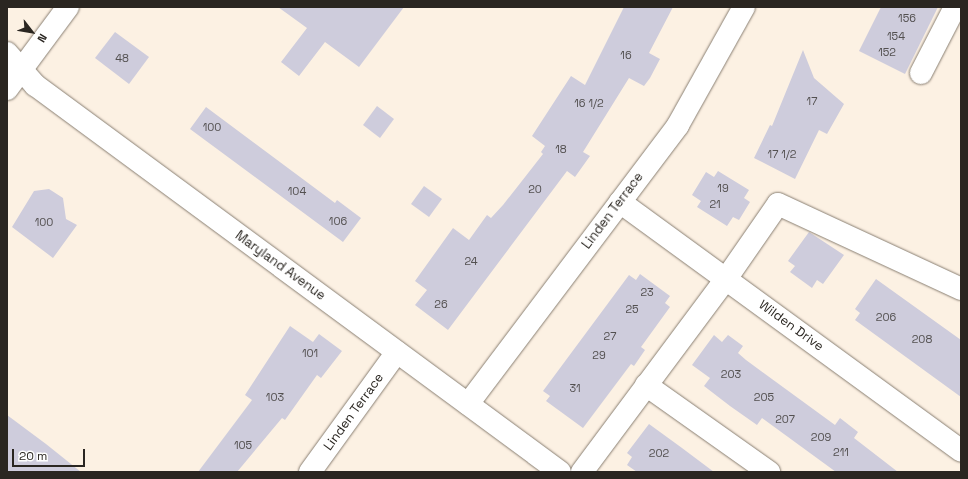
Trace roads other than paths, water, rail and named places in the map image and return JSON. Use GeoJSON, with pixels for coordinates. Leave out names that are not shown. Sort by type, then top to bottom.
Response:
{"type":"FeatureCollection","features":[{"type":"Feature","properties":{"kind":"street"},"geometry":{"type":"LineString","coordinates":[[7,89],[68,7]]}},
{"type":"Feature","properties":{"kind":"street","name":"Linden Terrace"},"geometry":{"type":"LineString","coordinates":[[468,404],[678,124],[744,7]]}},
{"type":"Feature","properties":{"kind":"street"},"geometry":{"type":"LineString","coordinates":[[922,73],[955,7]]}},
{"type":"Feature","properties":{"kind":"street","name":"Maryland Avenue"},"geometry":{"type":"LineString","coordinates":[[7,53],[35,86],[560,472]]}},
{"type":"Feature","properties":{"kind":"street","name":"Wilden Drive"},"geometry":{"type":"LineString","coordinates":[[620,202],[961,451]]}},
{"type":"Feature","properties":{"kind":"street"},"geometry":{"type":"LineString","coordinates":[[582,472],[726,279],[778,204],[961,289]]}},
{"type":"Feature","properties":{"kind":"street","name":"Linden Terrace"},"geometry":{"type":"LineString","coordinates":[[310,472],[397,352]]}},
{"type":"Feature","properties":{"kind":"street"},"geometry":{"type":"LineString","coordinates":[[646,385],[769,472]]}}]}
